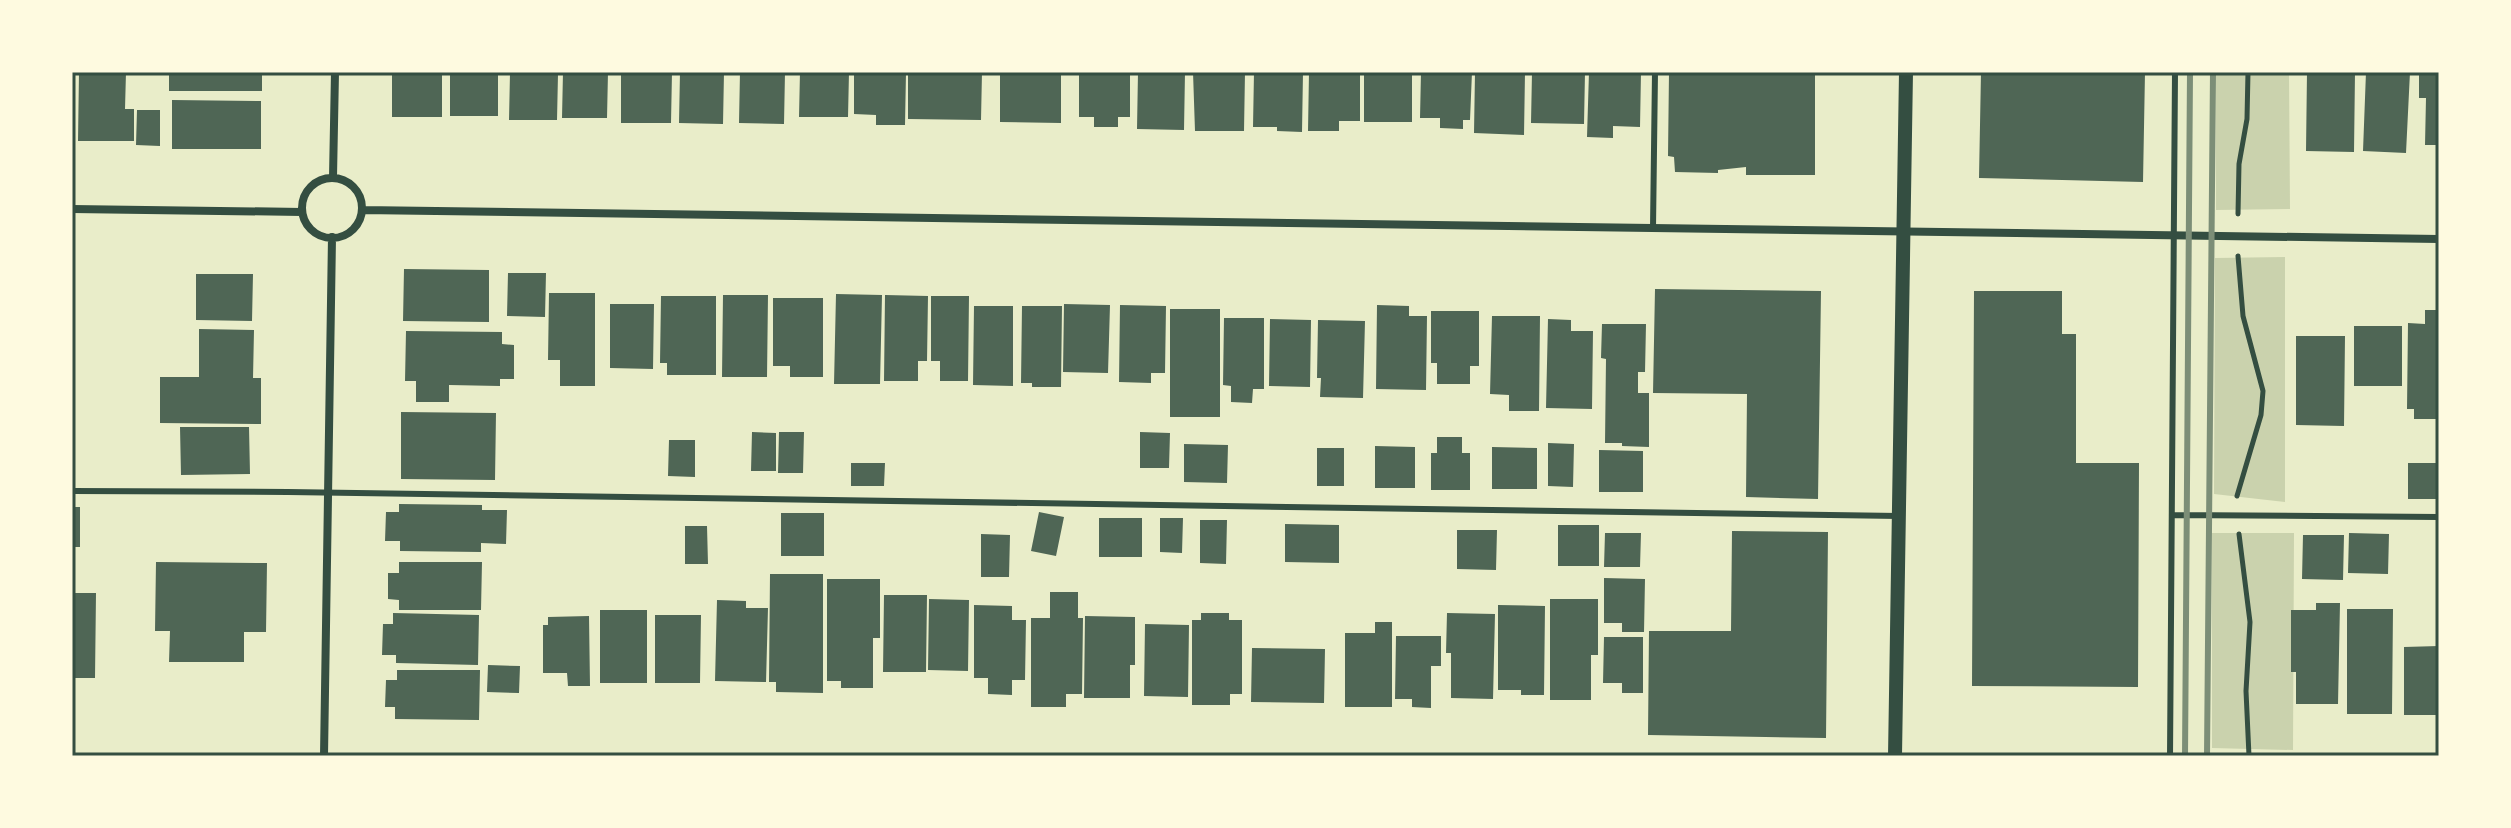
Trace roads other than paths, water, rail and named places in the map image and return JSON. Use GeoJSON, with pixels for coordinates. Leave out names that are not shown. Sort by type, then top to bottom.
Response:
{"type":"FeatureCollection","features":[{"type":"Feature","properties":{"kind":"street"},"geometry":{"type":"LineString","coordinates":[[333,177],[335,72]]}},
{"type":"Feature","properties":{"kind":"street"},"geometry":{"type":"LineString","coordinates":[[1895,756],[1906,72]]}},
{"type":"Feature","properties":{"kind":"street"},"geometry":{"type":"LineString","coordinates":[[333,177],[345,180],[354,188],[362,210],[359,221],[352,229],[332,237],[321,236],[312,229],[302,212],[304,197],[310,187],[333,177]]}},
{"type":"Feature","properties":{"kind":"street"},"geometry":{"type":"LineString","coordinates":[[72,209],[302,212]]}},
{"type":"Feature","properties":{"kind":"street"},"geometry":{"type":"LineString","coordinates":[[362,210],[2439,239]]}},
{"type":"Feature","properties":{"kind":"street"},"geometry":{"type":"LineString","coordinates":[[324,756],[332,237]]}},
{"type":"Feature","properties":{"kind":"lane"},"geometry":{"type":"LineString","coordinates":[[1653,228],[1655,72]]}},
{"type":"Feature","properties":{"kind":"lane"},"geometry":{"type":"LineString","coordinates":[[2170,756],[2175,72]]}},
{"type":"Feature","properties":{"kind":"lane"},"geometry":{"type":"LineString","coordinates":[[72,491],[329,492],[1899,516]]}},
{"type":"Feature","properties":{"kind":"lane"},"geometry":{"type":"LineString","coordinates":[[2172,515],[2439,517]]}},
{"type":"Feature","properties":{"kind":"railway"},"geometry":{"type":"LineString","coordinates":[[2185,756],[2190,72]]}},
{"type":"Feature","properties":{"kind":"railway"},"geometry":{"type":"LineString","coordinates":[[2207,756],[2213,72]]}}]}
